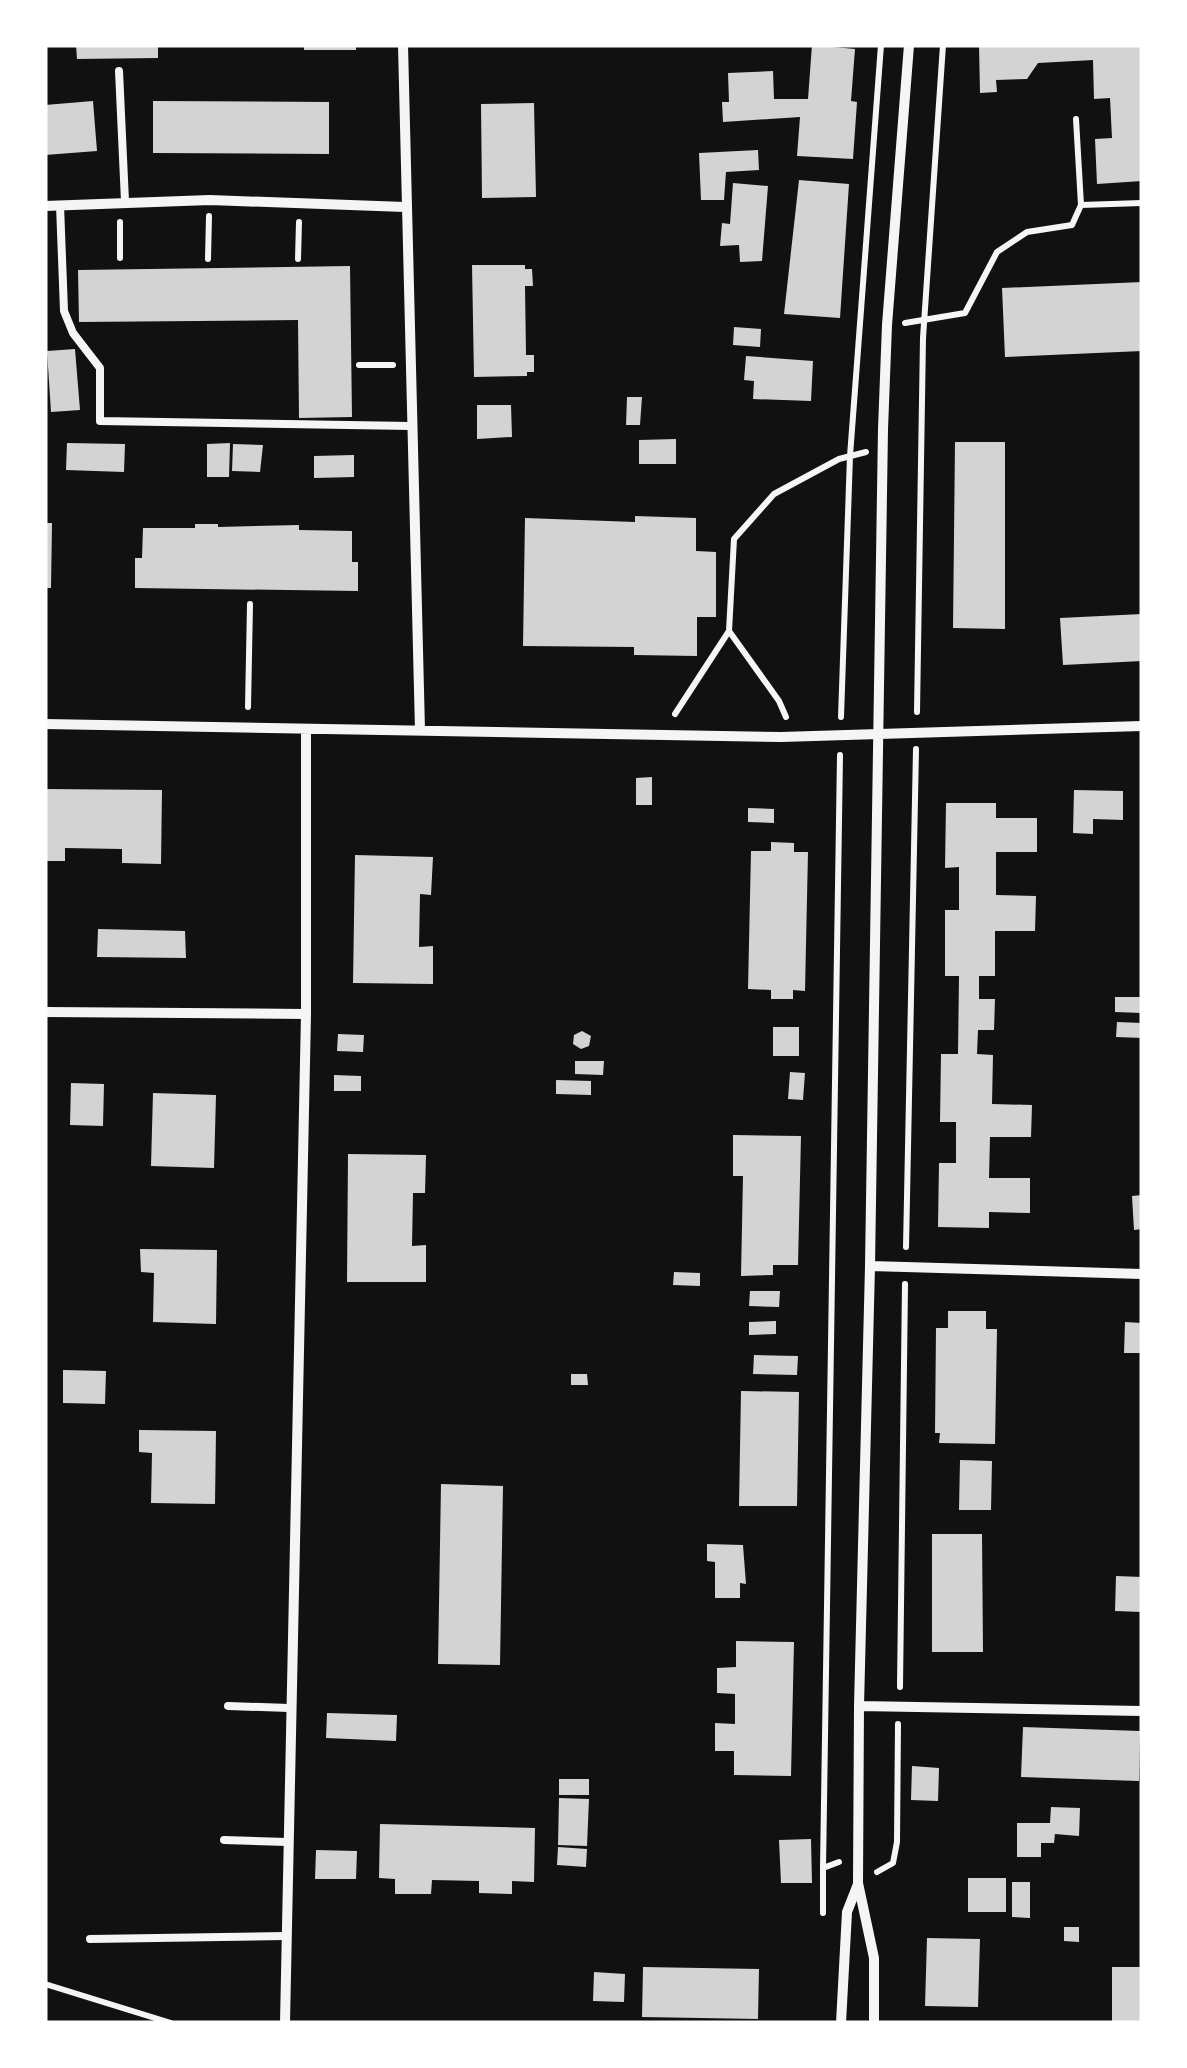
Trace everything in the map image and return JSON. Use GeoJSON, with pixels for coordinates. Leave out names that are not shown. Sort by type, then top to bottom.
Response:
{"type":"FeatureCollection","features":[{"type":"Feature","properties":{"kind":"street"},"geometry":{"type":"LineString","coordinates":[[403,45],[420,730]]}},
{"type":"Feature","properties":{"kind":"street"},"geometry":{"type":"LineString","coordinates":[[874,2023],[874,1958],[858,1883],[858,1706],[870,1266],[886,325],[908,45]]}},
{"type":"Feature","properties":{"kind":"street"},"geometry":{"type":"LineString","coordinates":[[45,206],[210,200],[405,207]]}},
{"type":"Feature","properties":{"kind":"street"},"geometry":{"type":"LineString","coordinates":[[45,724],[794,736],[1142,726]]}},
{"type":"Feature","properties":{"kind":"street"},"geometry":{"type":"LineString","coordinates":[[285,2023],[306,1014],[306,730]]}},
{"type":"Feature","properties":{"kind":"street"},"geometry":{"type":"LineString","coordinates":[[45,1012],[306,1014]]}},
{"type":"Feature","properties":{"kind":"street"},"geometry":{"type":"LineString","coordinates":[[870,1266],[1142,1274]]}},
{"type":"Feature","properties":{"kind":"street"},"geometry":{"type":"LineString","coordinates":[[858,1706],[1142,1711]]}},
{"type":"Feature","properties":{"kind":"street"},"geometry":{"type":"LineString","coordinates":[[841,2023],[847,1912],[858,1883]]}},
{"type":"Feature","properties":{"kind":"lane"},"geometry":{"type":"LineString","coordinates":[[118,72],[122,201]]}},
{"type":"Feature","properties":{"kind":"lane"},"geometry":{"type":"LineString","coordinates":[[60,205],[64,311],[73,332],[100,368],[100,421],[411,426]]}},
{"type":"Feature","properties":{"kind":"lane"},"geometry":{"type":"LineString","coordinates":[[228,1706],[289,1708]]}},
{"type":"Feature","properties":{"kind":"lane"},"geometry":{"type":"LineString","coordinates":[[224,1840],[287,1842]]}},
{"type":"Feature","properties":{"kind":"lane"},"geometry":{"type":"LineString","coordinates":[[90,1939],[285,1936]]}},
{"type":"Feature","properties":{"kind":"path"},"geometry":{"type":"LineString","coordinates":[[823,1868],[840,736],[850,456],[880,45]]}},
{"type":"Feature","properties":{"kind":"path"},"geometry":{"type":"LineString","coordinates":[[858,1883],[893,1863],[897,1842],[920,419],[944,45]]}},
{"type":"Feature","properties":{"kind":"path"},"geometry":{"type":"LineString","coordinates":[[886,325],[965,313],[997,252],[1027,232],[1072,225],[1082,205],[1076,119]]}},
{"type":"Feature","properties":{"kind":"path"},"geometry":{"type":"LineString","coordinates":[[208,260],[210,200]]}},
{"type":"Feature","properties":{"kind":"path"},"geometry":{"type":"LineString","coordinates":[[120,258],[122,201]]}},
{"type":"Feature","properties":{"kind":"path"},"geometry":{"type":"LineString","coordinates":[[298,259],[300,201]]}},
{"type":"Feature","properties":{"kind":"path"},"geometry":{"type":"LineString","coordinates":[[1082,205],[1142,203]]}},
{"type":"Feature","properties":{"kind":"path"},"geometry":{"type":"LineString","coordinates":[[359,365],[410,366]]}},
{"type":"Feature","properties":{"kind":"path"},"geometry":{"type":"LineString","coordinates":[[661,734],[729,632],[734,539],[774,494],[850,456],[883,448]]}},
{"type":"Feature","properties":{"kind":"path"},"geometry":{"type":"LineString","coordinates":[[248,728],[250,604]]}},
{"type":"Feature","properties":{"kind":"path"},"geometry":{"type":"LineString","coordinates":[[729,632],[779,701],[794,736]]}},
{"type":"Feature","properties":{"kind":"path"},"geometry":{"type":"LineString","coordinates":[[45,1984],[171,2023]]}},
{"type":"Feature","properties":{"kind":"building"},"geometry":{"type":"Polygon","coordinates":[[[76,45],[158,45],[158,58],[77,59],[76,45]]]}},
{"type":"Feature","properties":{"kind":"building"},"geometry":{"type":"Polygon","coordinates":[[[304,45],[356,45],[356,50],[304,50],[304,45]]]}},
{"type":"Feature","properties":{"kind":"building"},"geometry":{"type":"Polygon","coordinates":[[[812,45],[855,49],[851,101],[857,102],[853,159],[797,156],[800,117],[723,122],[722,102],[729,102],[728,73],[773,71],[774,99],[808,99],[812,45]]]}},
{"type":"Feature","properties":{"kind":"building"},"geometry":{"type":"Polygon","coordinates":[[[979,45],[1142,45],[1142,181],[1097,184],[1095,139],[1112,138],[1110,98],[1094,99],[1093,60],[1038,63],[1027,79],[996,80],[997,92],[980,93],[979,45]]]}},
{"type":"Feature","properties":{"kind":"building"},"geometry":{"type":"Polygon","coordinates":[[[93,101],[97,151],[45,155],[45,105],[93,101]]]}},
{"type":"Feature","properties":{"kind":"building"},"geometry":{"type":"Polygon","coordinates":[[[153,101],[329,102],[329,154],[153,153],[153,101]]]}},
{"type":"Feature","properties":{"kind":"building"},"geometry":{"type":"Polygon","coordinates":[[[534,103],[536,197],[482,198],[481,104],[534,103]]]}},
{"type":"Feature","properties":{"kind":"building"},"geometry":{"type":"Polygon","coordinates":[[[758,150],[759,170],[726,172],[724,200],[701,200],[699,153],[758,150]]]}},
{"type":"Feature","properties":{"kind":"building"},"geometry":{"type":"Polygon","coordinates":[[[799,180],[849,184],[840,318],[784,314],[799,180]]]}},
{"type":"Feature","properties":{"kind":"building"},"geometry":{"type":"Polygon","coordinates":[[[733,183],[768,186],[762,261],[740,262],[739,245],[720,246],[722,223],[730,224],[733,183]]]}},
{"type":"Feature","properties":{"kind":"building"},"geometry":{"type":"Polygon","coordinates":[[[472,265],[525,265],[525,269],[532,269],[533,286],[525,286],[526,355],[534,355],[534,372],[527,372],[527,376],[474,377],[472,265]]]}},
{"type":"Feature","properties":{"kind":"building"},"geometry":{"type":"Polygon","coordinates":[[[350,266],[352,417],[299,418],[298,320],[79,322],[78,270],[350,266]]]}},
{"type":"Feature","properties":{"kind":"building"},"geometry":{"type":"Polygon","coordinates":[[[1142,282],[1142,351],[1005,357],[1002,288],[1142,282]]]}},
{"type":"Feature","properties":{"kind":"building"},"geometry":{"type":"Polygon","coordinates":[[[734,327],[761,329],[760,347],[733,345],[734,327]]]}},
{"type":"Feature","properties":{"kind":"building"},"geometry":{"type":"Polygon","coordinates":[[[75,349],[80,410],[51,412],[47,351],[75,349]]]}},
{"type":"Feature","properties":{"kind":"building"},"geometry":{"type":"Polygon","coordinates":[[[746,356],[813,361],[811,401],[753,399],[754,381],[744,380],[746,356]]]}},
{"type":"Feature","properties":{"kind":"building"},"geometry":{"type":"Polygon","coordinates":[[[627,397],[642,397],[640,425],[626,425],[627,397]]]}},
{"type":"Feature","properties":{"kind":"building"},"geometry":{"type":"Polygon","coordinates":[[[477,405],[511,405],[512,437],[477,439],[477,405]]]}},
{"type":"Feature","properties":{"kind":"building"},"geometry":{"type":"Polygon","coordinates":[[[676,439],[676,464],[639,464],[639,440],[676,439]]]}},
{"type":"Feature","properties":{"kind":"building"},"geometry":{"type":"Polygon","coordinates":[[[955,442],[1005,442],[1005,629],[953,628],[955,442]]]}},
{"type":"Feature","properties":{"kind":"building"},"geometry":{"type":"Polygon","coordinates":[[[67,443],[125,444],[124,472],[66,470],[67,443]]]}},
{"type":"Feature","properties":{"kind":"building"},"geometry":{"type":"Polygon","coordinates":[[[230,443],[229,477],[207,477],[207,444],[230,443]]]}},
{"type":"Feature","properties":{"kind":"building"},"geometry":{"type":"Polygon","coordinates":[[[233,444],[263,445],[260,472],[232,471],[233,444]]]}},
{"type":"Feature","properties":{"kind":"building"},"geometry":{"type":"Polygon","coordinates":[[[354,455],[354,477],[314,478],[314,456],[354,455]]]}},
{"type":"Feature","properties":{"kind":"building"},"geometry":{"type":"Polygon","coordinates":[[[635,516],[696,518],[696,551],[716,552],[716,617],[697,617],[697,656],[634,655],[634,647],[523,646],[525,518],[635,522],[635,516]]]}},
{"type":"Feature","properties":{"kind":"building"},"geometry":{"type":"Polygon","coordinates":[[[45,523],[52,523],[51,588],[45,588],[45,523]]]}},
{"type":"Feature","properties":{"kind":"building"},"geometry":{"type":"Polygon","coordinates":[[[195,524],[299,525],[299,530],[352,531],[352,562],[358,562],[358,591],[135,588],[135,558],[142,558],[143,528],[195,528],[195,524]]]}},
{"type":"Feature","properties":{"kind":"building"},"geometry":{"type":"Polygon","coordinates":[[[1142,614],[1142,661],[1063,665],[1060,618],[1142,614]]]}},
{"type":"Feature","properties":{"kind":"building"},"geometry":{"type":"Polygon","coordinates":[[[652,777],[652,805],[636,805],[636,778],[652,777]]]}},
{"type":"Feature","properties":{"kind":"building"},"geometry":{"type":"Polygon","coordinates":[[[45,789],[162,790],[161,864],[122,863],[122,849],[65,848],[65,861],[45,861],[45,789]]]}},
{"type":"Feature","properties":{"kind":"building"},"geometry":{"type":"Polygon","coordinates":[[[1074,790],[1123,791],[1123,820],[1093,819],[1093,834],[1073,833],[1074,790]]]}},
{"type":"Feature","properties":{"kind":"building"},"geometry":{"type":"Polygon","coordinates":[[[946,803],[996,803],[996,818],[1037,818],[1037,852],[996,852],[996,895],[1036,896],[1035,931],[995,931],[995,976],[979,976],[979,999],[995,999],[994,1030],[978,1030],[977,1054],[993,1055],[992,1104],[1032,1105],[1031,1137],[990,1137],[989,1178],[1030,1178],[1030,1213],[989,1212],[989,1228],[938,1227],[939,1163],[956,1163],[956,1122],[940,1122],[941,1054],[958,1054],[959,976],[945,976],[945,910],[959,910],[959,867],[945,868],[946,803]]]}},
{"type":"Feature","properties":{"kind":"building"},"geometry":{"type":"Polygon","coordinates":[[[748,808],[774,809],[774,823],[748,822],[748,808]]]}},
{"type":"Feature","properties":{"kind":"building"},"geometry":{"type":"Polygon","coordinates":[[[771,842],[794,843],[794,852],[808,852],[805,991],[793,990],[793,999],[771,999],[771,990],[748,989],[751,851],[771,851],[771,842]]]}},
{"type":"Feature","properties":{"kind":"building"},"geometry":{"type":"Polygon","coordinates":[[[355,855],[433,857],[431,895],[420,894],[419,947],[433,946],[433,984],[353,983],[355,855]]]}},
{"type":"Feature","properties":{"kind":"building"},"geometry":{"type":"Polygon","coordinates":[[[98,929],[185,931],[186,958],[97,957],[98,929]]]}},
{"type":"Feature","properties":{"kind":"building"},"geometry":{"type":"Polygon","coordinates":[[[1115,997],[1142,997],[1142,1013],[1115,1012],[1115,997]]]}},
{"type":"Feature","properties":{"kind":"building"},"geometry":{"type":"Polygon","coordinates":[[[1117,1022],[1142,1023],[1142,1038],[1116,1037],[1117,1022]]]}},
{"type":"Feature","properties":{"kind":"building"},"geometry":{"type":"Polygon","coordinates":[[[773,1027],[799,1027],[799,1056],[773,1056],[773,1027]]]}},
{"type":"Feature","properties":{"kind":"building"},"geometry":{"type":"Polygon","coordinates":[[[582,1031],[591,1036],[589,1046],[581,1049],[573,1044],[574,1035],[582,1031]]]}},
{"type":"Feature","properties":{"kind":"building"},"geometry":{"type":"Polygon","coordinates":[[[338,1034],[364,1035],[363,1052],[337,1051],[338,1034]]]}},
{"type":"Feature","properties":{"kind":"building"},"geometry":{"type":"Polygon","coordinates":[[[575,1061],[604,1061],[603,1075],[575,1074],[575,1061]]]}},
{"type":"Feature","properties":{"kind":"building"},"geometry":{"type":"Polygon","coordinates":[[[790,1072],[805,1073],[803,1100],[788,1099],[790,1072]]]}},
{"type":"Feature","properties":{"kind":"building"},"geometry":{"type":"Polygon","coordinates":[[[334,1075],[361,1076],[361,1091],[334,1091],[334,1075]]]}},
{"type":"Feature","properties":{"kind":"building"},"geometry":{"type":"Polygon","coordinates":[[[556,1080],[591,1081],[591,1095],[556,1094],[556,1080]]]}},
{"type":"Feature","properties":{"kind":"building"},"geometry":{"type":"Polygon","coordinates":[[[71,1083],[104,1084],[103,1126],[70,1125],[71,1083]]]}},
{"type":"Feature","properties":{"kind":"building"},"geometry":{"type":"Polygon","coordinates":[[[153,1093],[216,1095],[214,1168],[151,1166],[153,1093]]]}},
{"type":"Feature","properties":{"kind":"building"},"geometry":{"type":"Polygon","coordinates":[[[733,1135],[801,1136],[798,1265],[773,1265],[773,1275],[741,1276],[743,1176],[733,1176],[733,1135]]]}},
{"type":"Feature","properties":{"kind":"building"},"geometry":{"type":"Polygon","coordinates":[[[348,1154],[426,1155],[425,1193],[413,1193],[412,1246],[426,1245],[426,1282],[347,1282],[348,1154]]]}},
{"type":"Feature","properties":{"kind":"building"},"geometry":{"type":"Polygon","coordinates":[[[1142,1195],[1142,1229],[1134,1230],[1132,1196],[1142,1195]]]}},
{"type":"Feature","properties":{"kind":"building"},"geometry":{"type":"Polygon","coordinates":[[[140,1249],[217,1250],[216,1324],[153,1322],[154,1273],[141,1272],[140,1249]]]}},
{"type":"Feature","properties":{"kind":"building"},"geometry":{"type":"Polygon","coordinates":[[[674,1272],[700,1273],[700,1286],[673,1285],[674,1272]]]}},
{"type":"Feature","properties":{"kind":"building"},"geometry":{"type":"Polygon","coordinates":[[[750,1291],[780,1291],[779,1307],[749,1306],[750,1291]]]}},
{"type":"Feature","properties":{"kind":"building"},"geometry":{"type":"Polygon","coordinates":[[[948,1311],[986,1311],[986,1329],[997,1329],[995,1444],[939,1443],[940,1433],[935,1433],[936,1328],[948,1328],[948,1311]]]}},
{"type":"Feature","properties":{"kind":"building"},"geometry":{"type":"Polygon","coordinates":[[[776,1321],[776,1334],[749,1335],[749,1322],[776,1321]]]}},
{"type":"Feature","properties":{"kind":"building"},"geometry":{"type":"Polygon","coordinates":[[[1125,1322],[1142,1323],[1142,1353],[1124,1353],[1125,1322]]]}},
{"type":"Feature","properties":{"kind":"building"},"geometry":{"type":"Polygon","coordinates":[[[754,1355],[798,1356],[797,1375],[753,1374],[754,1355]]]}},
{"type":"Feature","properties":{"kind":"building"},"geometry":{"type":"Polygon","coordinates":[[[63,1370],[106,1371],[105,1404],[63,1403],[63,1370]]]}},
{"type":"Feature","properties":{"kind":"building"},"geometry":{"type":"Polygon","coordinates":[[[571,1374],[587,1374],[588,1385],[571,1385],[571,1374]]]}},
{"type":"Feature","properties":{"kind":"building"},"geometry":{"type":"Polygon","coordinates":[[[741,1391],[799,1392],[797,1506],[739,1506],[741,1391]]]}},
{"type":"Feature","properties":{"kind":"building"},"geometry":{"type":"Polygon","coordinates":[[[139,1430],[216,1431],[215,1504],[151,1503],[152,1453],[139,1452],[139,1430]]]}},
{"type":"Feature","properties":{"kind":"building"},"geometry":{"type":"Polygon","coordinates":[[[960,1460],[992,1461],[991,1510],[959,1510],[960,1460]]]}},
{"type":"Feature","properties":{"kind":"building"},"geometry":{"type":"Polygon","coordinates":[[[441,1484],[503,1486],[500,1665],[438,1664],[441,1484]]]}},
{"type":"Feature","properties":{"kind":"building"},"geometry":{"type":"Polygon","coordinates":[[[932,1534],[982,1534],[983,1652],[932,1652],[932,1534]]]}},
{"type":"Feature","properties":{"kind":"building"},"geometry":{"type":"Polygon","coordinates":[[[707,1544],[743,1545],[746,1584],[740,1583],[740,1598],[715,1598],[715,1562],[707,1561],[707,1544]]]}},
{"type":"Feature","properties":{"kind":"building"},"geometry":{"type":"Polygon","coordinates":[[[1116,1576],[1142,1577],[1142,1612],[1115,1611],[1116,1576]]]}},
{"type":"Feature","properties":{"kind":"building"},"geometry":{"type":"Polygon","coordinates":[[[736,1641],[794,1642],[791,1776],[734,1775],[734,1751],[715,1751],[715,1723],[735,1724],[735,1694],[717,1693],[717,1668],[736,1667],[736,1641]]]}},
{"type":"Feature","properties":{"kind":"building"},"geometry":{"type":"Polygon","coordinates":[[[327,1713],[397,1715],[396,1741],[326,1738],[327,1713]]]}},
{"type":"Feature","properties":{"kind":"building"},"geometry":{"type":"Polygon","coordinates":[[[1023,1727],[1140,1731],[1139,1781],[1021,1777],[1023,1727]]]}},
{"type":"Feature","properties":{"kind":"building"},"geometry":{"type":"Polygon","coordinates":[[[912,1766],[939,1768],[938,1801],[911,1800],[912,1766]]]}},
{"type":"Feature","properties":{"kind":"building"},"geometry":{"type":"Polygon","coordinates":[[[559,1779],[589,1779],[589,1795],[559,1795],[559,1779]]]}},
{"type":"Feature","properties":{"kind":"building"},"geometry":{"type":"Polygon","coordinates":[[[559,1798],[589,1799],[587,1846],[558,1845],[559,1798]]]}},
{"type":"Feature","properties":{"kind":"building"},"geometry":{"type":"Polygon","coordinates":[[[1051,1807],[1080,1808],[1079,1836],[1055,1834],[1054,1843],[1041,1843],[1041,1857],[1017,1857],[1017,1823],[1050,1823],[1051,1807]]]}},
{"type":"Feature","properties":{"kind":"building"},"geometry":{"type":"Polygon","coordinates":[[[380,1824],[535,1828],[534,1882],[512,1881],[512,1894],[479,1893],[479,1881],[432,1880],[431,1894],[395,1894],[395,1879],[379,1878],[380,1824]]]}},
{"type":"Feature","properties":{"kind":"building"},"geometry":{"type":"Polygon","coordinates":[[[811,1839],[812,1883],[781,1883],[779,1840],[811,1839]]]}},
{"type":"Feature","properties":{"kind":"building"},"geometry":{"type":"Polygon","coordinates":[[[558,1847],[587,1849],[586,1867],[557,1865],[558,1847]]]}},
{"type":"Feature","properties":{"kind":"building"},"geometry":{"type":"Polygon","coordinates":[[[316,1850],[357,1851],[356,1879],[315,1879],[316,1850]]]}},
{"type":"Feature","properties":{"kind":"building"},"geometry":{"type":"Polygon","coordinates":[[[968,1878],[1006,1878],[1006,1912],[968,1912],[968,1878]]]}},
{"type":"Feature","properties":{"kind":"building"},"geometry":{"type":"Polygon","coordinates":[[[1012,1882],[1030,1882],[1030,1918],[1012,1917],[1012,1882]]]}},
{"type":"Feature","properties":{"kind":"building"},"geometry":{"type":"Polygon","coordinates":[[[1064,1927],[1079,1927],[1079,1942],[1064,1941],[1064,1927]]]}},
{"type":"Feature","properties":{"kind":"building"},"geometry":{"type":"Polygon","coordinates":[[[927,1938],[980,1939],[978,2007],[925,2006],[927,1938]]]}},
{"type":"Feature","properties":{"kind":"building"},"geometry":{"type":"Polygon","coordinates":[[[643,1967],[759,1969],[758,2019],[642,2017],[643,1967]]]}},
{"type":"Feature","properties":{"kind":"building"},"geometry":{"type":"Polygon","coordinates":[[[1112,1967],[1142,1967],[1142,2023],[1112,2023],[1112,1967]]]}},
{"type":"Feature","properties":{"kind":"building"},"geometry":{"type":"Polygon","coordinates":[[[594,1972],[625,1974],[624,2002],[593,2001],[594,1972]]]}}]}
